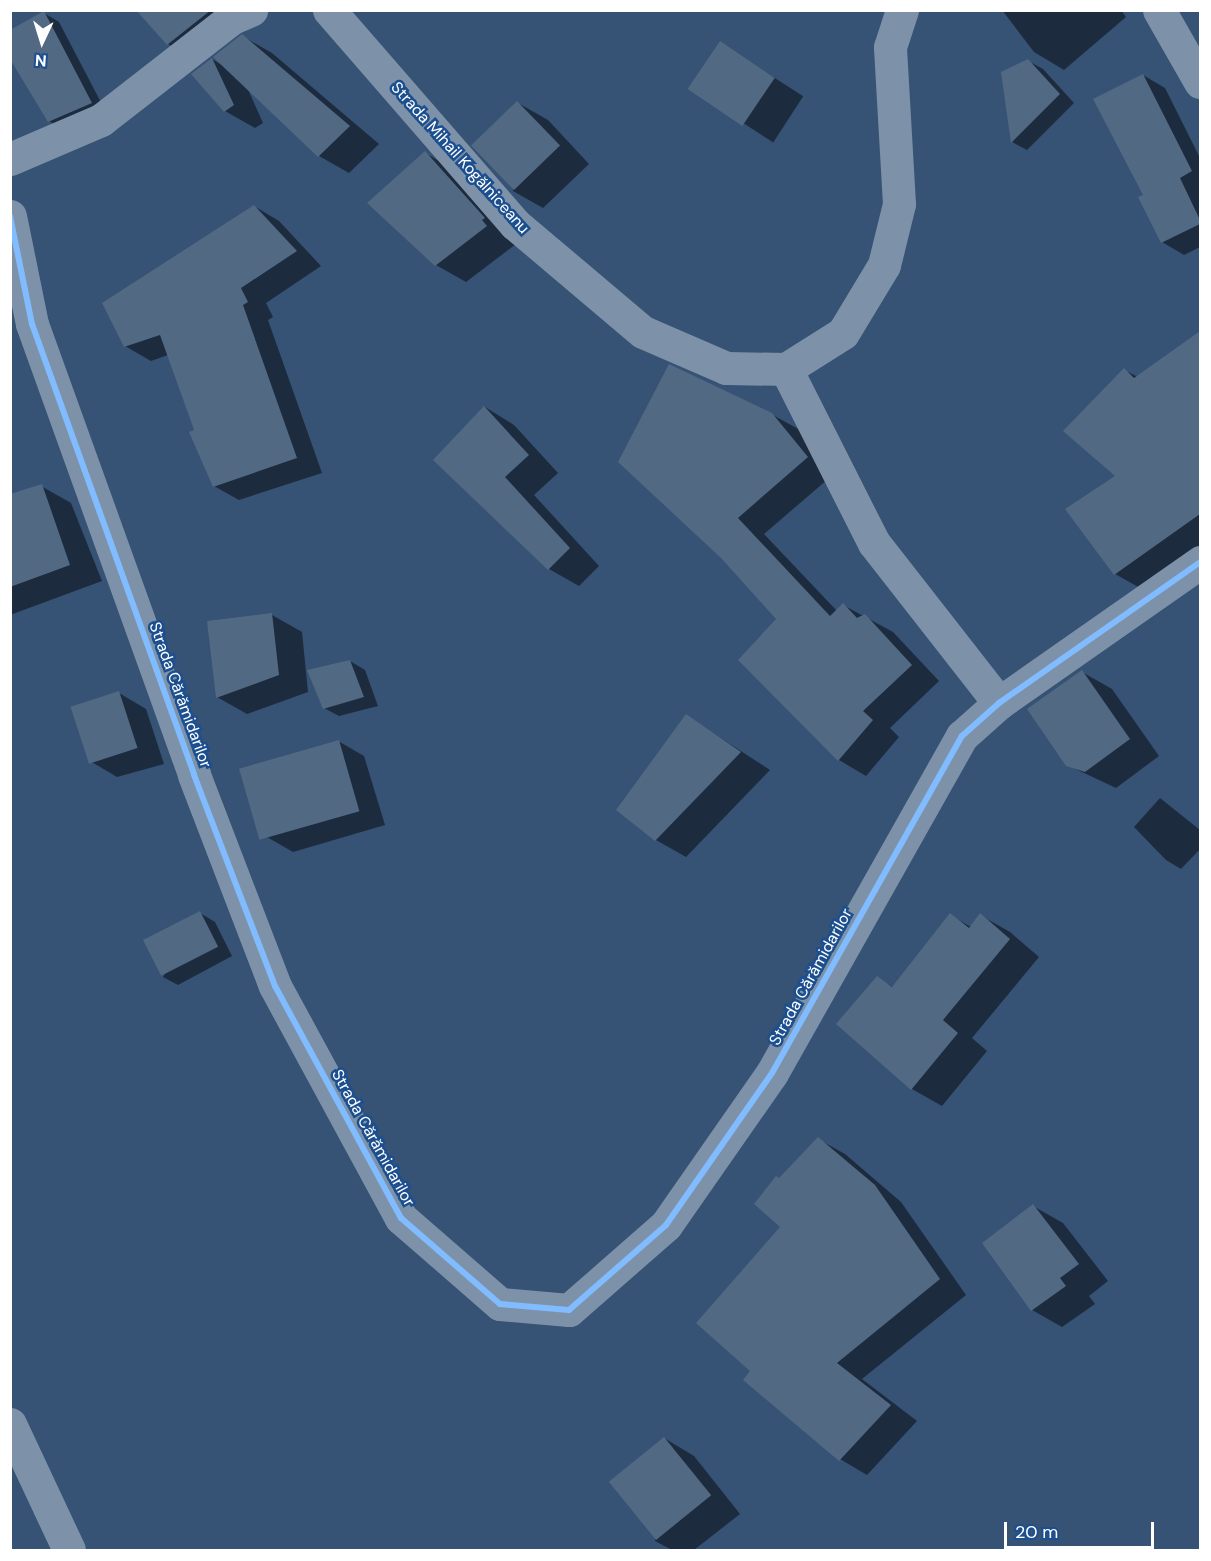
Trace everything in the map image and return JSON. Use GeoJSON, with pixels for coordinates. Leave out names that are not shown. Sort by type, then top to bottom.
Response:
{"type":"FeatureCollection","features":[{"type":"Feature","properties":{"kind":"street"},"geometry":{"type":"LineString","coordinates":[[10,159],[101,120],[232,18],[251,10]]}},
{"type":"Feature","properties":{"kind":"street","name":"Strada Mihail Kogălniceanu"},"geometry":{"type":"LineString","coordinates":[[329,10],[515,224],[643,332],[726,368],[786,369]]}},
{"type":"Feature","properties":{"kind":"street"},"geometry":{"type":"LineString","coordinates":[[902,10],[890,47],[899,204],[884,265],[843,333],[786,369],[874,543],[999,703]]}},
{"type":"Feature","properties":{"kind":"street"},"geometry":{"type":"LineString","coordinates":[[1159,10],[1200,82]]}},
{"type":"Feature","properties":{"kind":"street","name":"Strada Cărămidarilor"},"geometry":{"type":"LineString","coordinates":[[10,216],[21,330],[275,986],[401,1218],[500,1304],[569,1310],[666,1225],[772,1073],[962,736],[999,703],[1200,562]]}},
{"type":"Feature","properties":{"kind":"street"},"geometry":{"type":"LineString","coordinates":[[10,1424],[69,1551]]}},
{"type":"Feature","properties":{"kind":"building"},"geometry":{"type":"Polygon","coordinates":[[[136,10],[211,10],[167,45],[136,10]]]}},
{"type":"Feature","properties":{"kind":"building"},"geometry":{"type":"Polygon","coordinates":[[[44,11],[92,103],[48,122],[10,59],[10,30],[44,11]]]}},
{"type":"Feature","properties":{"kind":"building"},"geometry":{"type":"Polygon","coordinates":[[[242,34],[350,126],[318,157],[213,57],[242,34]]]}},
{"type":"Feature","properties":{"kind":"building"},"geometry":{"type":"Polygon","coordinates":[[[720,41],[775,78],[742,126],[688,89],[720,41]]]}},
{"type":"Feature","properties":{"kind":"building"},"geometry":{"type":"Polygon","coordinates":[[[212,58],[234,105],[224,112],[191,74],[212,58]]]}},
{"type":"Feature","properties":{"kind":"building"},"geometry":{"type":"Polygon","coordinates":[[[1028,59],[1060,94],[1011,143],[1001,72],[1028,59]]]}},
{"type":"Feature","properties":{"kind":"building"},"geometry":{"type":"Polygon","coordinates":[[[1143,74],[1192,171],[1180,178],[1200,220],[1200,224],[1161,243],[1138,197],[1143,195],[1093,99],[1143,74]]]}},
{"type":"Feature","properties":{"kind":"building"},"geometry":{"type":"Polygon","coordinates":[[[517,101],[560,146],[514,190],[471,145],[517,101]]]}},
{"type":"Feature","properties":{"kind":"building"},"geometry":{"type":"Polygon","coordinates":[[[425,151],[485,218],[482,220],[487,226],[435,266],[367,203],[425,151]]]}},
{"type":"Feature","properties":{"kind":"building"},"geometry":{"type":"Polygon","coordinates":[[[254,205],[297,251],[241,288],[248,302],[243,305],[297,458],[213,487],[189,432],[194,430],[160,335],[124,347],[102,303],[254,205]]]}},
{"type":"Feature","properties":{"kind":"building"},"geometry":{"type":"Polygon","coordinates":[[[1200,331],[1200,514],[1114,575],[1065,509],[1115,476],[1063,431],[1124,368],[1134,378],[1200,331]]]}},
{"type":"Feature","properties":{"kind":"building"},"geometry":{"type":"Polygon","coordinates":[[[669,364],[772,413],[808,457],[738,518],[830,616],[843,603],[857,618],[865,614],[912,665],[863,711],[873,720],[838,761],[738,660],[776,619],[721,558],[618,462],[669,364]]]}},
{"type":"Feature","properties":{"kind":"building"},"geometry":{"type":"Polygon","coordinates":[[[484,406],[529,455],[505,477],[570,548],[548,570],[433,460],[484,406]]]}},
{"type":"Feature","properties":{"kind":"building"},"geometry":{"type":"Polygon","coordinates":[[[42,484],[70,565],[10,587],[10,494],[42,484]]]}},
{"type":"Feature","properties":{"kind":"building"},"geometry":{"type":"Polygon","coordinates":[[[272,613],[279,675],[216,698],[207,621],[272,613]]]}},
{"type":"Feature","properties":{"kind":"building"},"geometry":{"type":"Polygon","coordinates":[[[350,660],[364,697],[323,709],[307,670],[350,660]]]}},
{"type":"Feature","properties":{"kind":"building"},"geometry":{"type":"Polygon","coordinates":[[[1082,670],[1130,739],[1085,772],[1066,766],[1027,709],[1082,670]]]}},
{"type":"Feature","properties":{"kind":"building"},"geometry":{"type":"Polygon","coordinates":[[[119,691],[138,748],[89,764],[70,707],[119,691]]]}},
{"type":"Feature","properties":{"kind":"building"},"geometry":{"type":"Polygon","coordinates":[[[686,714],[741,752],[655,841],[616,810],[686,714]]]}},
{"type":"Feature","properties":{"kind":"building"},"geometry":{"type":"Polygon","coordinates":[[[339,740],[359,811],[259,840],[239,769],[339,740]]]}},
{"type":"Feature","properties":{"kind":"building"},"geometry":{"type":"Polygon","coordinates":[[[200,911],[218,947],[161,976],[143,940],[200,911]]]}},
{"type":"Feature","properties":{"kind":"building"},"geometry":{"type":"Polygon","coordinates":[[[950,913],[969,928],[980,913],[1010,939],[943,1020],[958,1033],[911,1090],[836,1024],[877,976],[892,987],[950,913]]]}},
{"type":"Feature","properties":{"kind":"building"},"geometry":{"type":"Polygon","coordinates":[[[818,1137],[875,1185],[940,1279],[837,1363],[891,1405],[839,1461],[743,1380],[750,1371],[696,1323],[780,1227],[754,1204],[776,1176],[779,1178],[818,1137]]]}},
{"type":"Feature","properties":{"kind":"building"},"geometry":{"type":"Polygon","coordinates":[[[1033,1204],[1079,1264],[1060,1278],[1066,1286],[1031,1311],[982,1243],[1033,1204]]]}},
{"type":"Feature","properties":{"kind":"building"},"geometry":{"type":"Polygon","coordinates":[[[664,1437],[711,1495],[656,1540],[609,1482],[664,1437]]]}},
{"type":"Feature","properties":{"kind":"cycle path"},"geometry":{"type":"LineString","coordinates":[[10,216],[32,324],[194,775],[275,986],[401,1218],[500,1304],[569,1310],[666,1225],[772,1073],[962,736],[999,703],[1200,562]]}}]}
